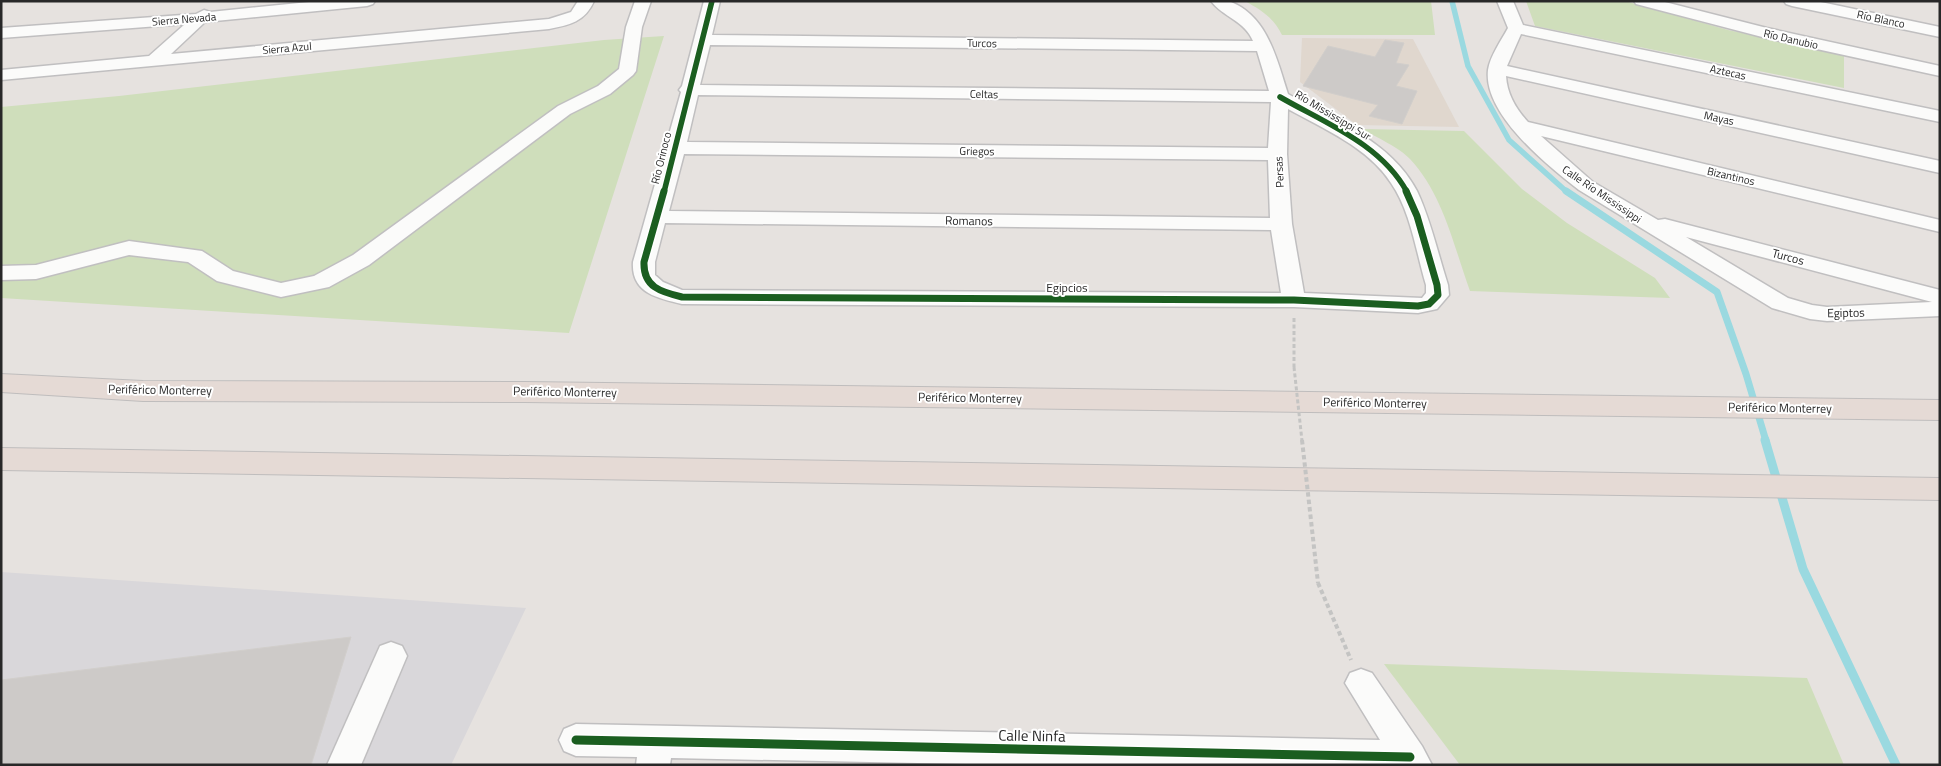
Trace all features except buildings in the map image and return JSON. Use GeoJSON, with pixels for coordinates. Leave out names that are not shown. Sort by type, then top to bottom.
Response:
{"type":"FeatureCollection","features":[{"type":"Feature","properties":{"kind":"highway","name":"Periférico Monterrey"},"geometry":{"type":"LineString","coordinates":[[1,383],[143,391],[525,392],[1940,410]]}},
{"type":"Feature","properties":{"kind":"highway"},"geometry":{"type":"LineString","coordinates":[[1,458],[1714,487],[1940,489]]}},
{"type":"Feature","properties":{"kind":"street"},"geometry":{"type":"LineString","coordinates":[[154,61],[218,1]]}},
{"type":"Feature","properties":{"kind":"street","name":"Sierra Nevada"},"geometry":{"type":"LineString","coordinates":[[1,33],[201,18],[367,1]]}},
{"type":"Feature","properties":{"kind":"street","name":"Sierra Azul"},"geometry":{"type":"LineString","coordinates":[[1,75],[549,24],[572,19],[580,14],[586,1]]}},
{"type":"Feature","properties":{"kind":"street"},"geometry":{"type":"LineString","coordinates":[[1,274],[36,272],[129,248],[194,256],[225,276],[281,290],[321,282],[361,260],[564,110],[612,84],[626,71],[634,28],[643,1]]}},
{"type":"Feature","properties":{"kind":"street","name":"Río Orinoco"},"geometry":{"type":"LineString","coordinates":[[682,297],[659,290],[651,284],[644,274],[644,262],[676,148],[688,90],[712,1]]}},
{"type":"Feature","properties":{"kind":"street"},"geometry":{"type":"LineString","coordinates":[[1212,1],[1219,1]]}},
{"type":"Feature","properties":{"kind":"street","name":"Persas"},"geometry":{"type":"LineString","coordinates":[[1219,1],[1245,19],[1258,33],[1264,46],[1280,98],[1278,154],[1281,224],[1294,300]]}},
{"type":"Feature","properties":{"kind":"street"},"geometry":{"type":"LineString","coordinates":[[1497,69],[1516,28],[1505,1]]}},
{"type":"Feature","properties":{"kind":"street","name":"Río Danubio"},"geometry":{"type":"LineString","coordinates":[[1642,1],[1766,33],[1940,71]]}},
{"type":"Feature","properties":{"kind":"street","name":"Río Blanco"},"geometry":{"type":"LineString","coordinates":[[1792,1],[1940,32]]}},
{"type":"Feature","properties":{"kind":"street","name":"Aztecas"},"geometry":{"type":"LineString","coordinates":[[1516,28],[1940,117]]}},
{"type":"Feature","properties":{"kind":"street","name":"Turcos"},"geometry":{"type":"LineString","coordinates":[[701,40],[1264,46]]}},
{"type":"Feature","properties":{"kind":"street","name":"Calle Río Mississippi"},"geometry":{"type":"LineString","coordinates":[[1497,69],[1500,91],[1522,126],[1561,167],[1586,186],[1758,290]]}},
{"type":"Feature","properties":{"kind":"street","name":"Mayas"},"geometry":{"type":"LineString","coordinates":[[1497,69],[1940,167]]}},
{"type":"Feature","properties":{"kind":"street","name":"Celtas"},"geometry":{"type":"LineString","coordinates":[[688,90],[1280,98]]}},
{"type":"Feature","properties":{"kind":"street","name":"Río Mississippi Sur"},"geometry":{"type":"LineString","coordinates":[[1280,98],[1361,144],[1386,164],[1400,179],[1409,195],[1437,285]]}},
{"type":"Feature","properties":{"kind":"street","name":"Bizantinos"},"geometry":{"type":"LineString","coordinates":[[1522,126],[1940,226]]}},
{"type":"Feature","properties":{"kind":"street","name":"Griegos"},"geometry":{"type":"LineString","coordinates":[[676,148],[1278,154]]}},
{"type":"Feature","properties":{"kind":"street","name":"Turcos"},"geometry":{"type":"LineString","coordinates":[[1636,217],[1940,297]]}},
{"type":"Feature","properties":{"kind":"street","name":"Romanos"},"geometry":{"type":"LineString","coordinates":[[657,218],[1281,224]]}},
{"type":"Feature","properties":{"kind":"street","name":"Egipcios"},"geometry":{"type":"LineString","coordinates":[[682,297],[1294,300],[1418,306],[1429,304],[1434,300],[1438,295],[1437,285]]}},
{"type":"Feature","properties":{"kind":"street","name":"Egiptos"},"geometry":{"type":"LineString","coordinates":[[1758,290],[1780,303],[1810,312],[1827,314],[1940,309]]}},
{"type":"Feature","properties":{"kind":"street"},"geometry":{"type":"LineString","coordinates":[[344,765],[391,656]]}},
{"type":"Feature","properties":{"kind":"street"},"geometry":{"type":"LineString","coordinates":[[1361,683],[1412,761]]}},
{"type":"Feature","properties":{"kind":"street","name":"Calle Ninfa"},"geometry":{"type":"LineString","coordinates":[[576,740],[654,753],[1412,761]]}},
{"type":"Feature","properties":{"kind":"path"},"geometry":{"type":"LineString","coordinates":[[1294,300],[1294,367],[1318,583],[1361,683]]}},
{"type":"Feature","properties":{"kind":"shaded area"},"geometry":{"type":"Polygon","coordinates":[[[1302,38],[1413,39],[1459,127],[1357,125],[1300,82],[1302,38]]]}},
{"type":"Feature","properties":{"kind":"shaded area"},"geometry":{"type":"Polygon","coordinates":[[[1,572],[526,608],[451,765],[1,765],[1,572]]]}},
{"type":"Feature","properties":{"kind":"green space"},"geometry":{"type":"Polygon","coordinates":[[[1245,1],[1431,1],[1435,35],[1282,35],[1266,15],[1245,1]]]}},
{"type":"Feature","properties":{"kind":"green space"},"geometry":{"type":"Polygon","coordinates":[[[1526,1],[1625,1],[1728,30],[1844,55],[1844,88],[1535,26],[1526,1]]]}},
{"type":"Feature","properties":{"kind":"green space"},"geometry":{"type":"Polygon","coordinates":[[[664,36],[569,333],[1,298],[1,107],[119,96],[604,40],[664,36]]]}},
{"type":"Feature","properties":{"kind":"green space"},"geometry":{"type":"Polygon","coordinates":[[[1362,129],[1464,131],[1522,189],[1567,223],[1655,278],[1670,298],[1470,291],[1439,205],[1421,173],[1410,159],[1400,151],[1362,129]]]}},
{"type":"Feature","properties":{"kind":"green space"},"geometry":{"type":"Polygon","coordinates":[[[1384,664],[1807,678],[1844,765],[1460,765],[1384,664]]]}},
{"type":"Feature","properties":{"kind":"waterway"},"geometry":{"type":"LineString","coordinates":[[1452,1],[1468,66],[1509,140],[1567,192]]}},
{"type":"Feature","properties":{"kind":"waterway"},"geometry":{"type":"LineString","coordinates":[[1566,191],[1717,292],[1746,374],[1766,441]]}},
{"type":"Feature","properties":{"kind":"waterway"},"geometry":{"type":"LineString","coordinates":[[1765,440],[1803,569],[1896,765]]}},
{"type":"Feature","properties":{"kind":"cycle path"},"geometry":{"type":"LineString","coordinates":[[712,1],[676,148],[644,262],[644,275],[650,284],[660,290],[682,297],[1294,300],[1418,306],[1429,304],[1438,295],[1437,285],[1417,216],[1400,180],[1390,167],[1362,144],[1280,97]]}},
{"type":"Feature","properties":{"kind":"cycle path"},"geometry":{"type":"LineString","coordinates":[[576,740],[1410,757]]}}]}
